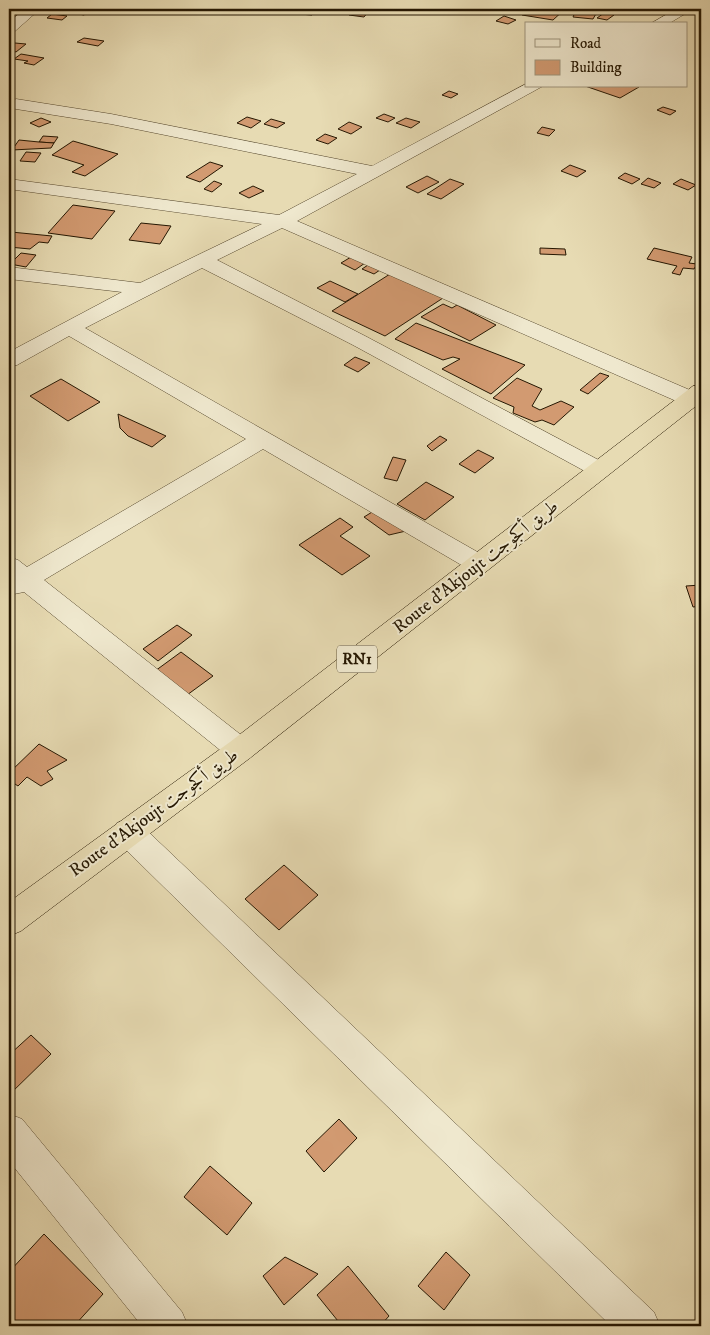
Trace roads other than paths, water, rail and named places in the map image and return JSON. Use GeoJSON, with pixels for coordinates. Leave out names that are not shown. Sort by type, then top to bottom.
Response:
{"type":"FeatureCollection","features":[{"type":"Feature","properties":{"kind":"highway","name":"Route d'Akjoujt طريق أكجوجت"},"geometry":{"type":"LineString","coordinates":[[9,921],[240,750],[696,395]]}},
{"type":"Feature","properties":{"kind":"street"},"geometry":{"type":"LineString","coordinates":[[9,29],[34,9]]}},
{"type":"Feature","properties":{"kind":"street"},"geometry":{"type":"LineString","coordinates":[[652,9],[683,10]]}},
{"type":"Feature","properties":{"kind":"street"},"geometry":{"type":"LineString","coordinates":[[661,22],[683,10]]}},
{"type":"Feature","properties":{"kind":"street"},"geometry":{"type":"LineString","coordinates":[[9,360],[143,289],[282,221],[531,88]]}},
{"type":"Feature","properties":{"kind":"street"},"geometry":{"type":"LineString","coordinates":[[16,104],[111,119],[374,172]]}},
{"type":"Feature","properties":{"kind":"street"},"geometry":{"type":"LineString","coordinates":[[9,184],[282,221],[696,395]]}},
{"type":"Feature","properties":{"kind":"street"},"geometry":{"type":"LineString","coordinates":[[202,260],[360,341],[600,470]]}},
{"type":"Feature","properties":{"kind":"street"},"geometry":{"type":"LineString","coordinates":[[9,273],[143,289]]}},
{"type":"Feature","properties":{"kind":"street"},"geometry":{"type":"LineString","coordinates":[[70,328],[479,564]]}},
{"type":"Feature","properties":{"kind":"street"},"geometry":{"type":"LineString","coordinates":[[240,750],[14,578],[262,440]]}},
{"type":"Feature","properties":{"kind":"street"},"geometry":{"type":"LineString","coordinates":[[128,832],[640,1326]]}},
{"type":"Feature","properties":{"kind":"street"},"geometry":{"type":"LineString","coordinates":[[9,1132],[168,1326]]}}]}
